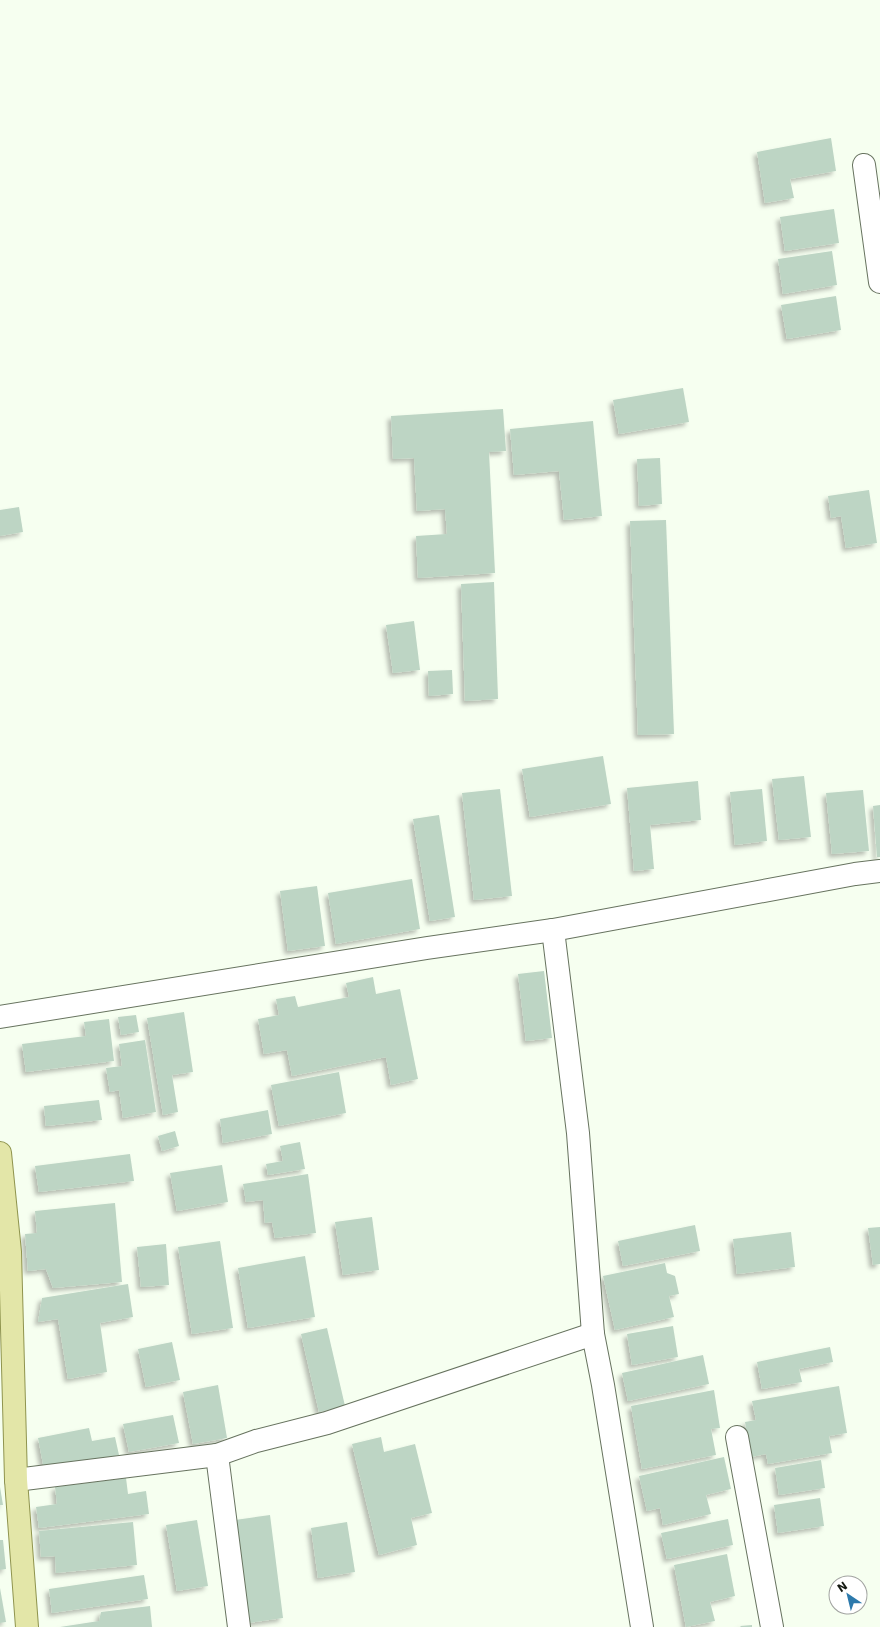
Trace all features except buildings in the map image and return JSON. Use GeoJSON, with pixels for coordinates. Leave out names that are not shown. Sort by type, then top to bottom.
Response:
{"type":"FeatureCollection","features":[{"type":"Feature","properties":{"kind":"main road"},"geometry":{"type":"LineString","coordinates":[[0,1153],[10,1252],[16,1480],[27,1627]]}},
{"type":"Feature","properties":{"kind":"street"},"geometry":{"type":"LineString","coordinates":[[864,165],[880,282]]}},
{"type":"Feature","properties":{"kind":"street"},"geometry":{"type":"LineString","coordinates":[[0,1018],[427,948],[553,930],[855,874],[880,871]]}},
{"type":"Feature","properties":{"kind":"street"},"geometry":{"type":"LineString","coordinates":[[553,930],[578,1133],[593,1334],[603,1385],[642,1627]]}},
{"type":"Feature","properties":{"kind":"street"},"geometry":{"type":"LineString","coordinates":[[16,1480],[217,1455],[256,1441],[327,1423],[593,1334]]}},
{"type":"Feature","properties":{"kind":"street"},"geometry":{"type":"LineString","coordinates":[[738,1437],[772,1627]]}},
{"type":"Feature","properties":{"kind":"street"},"geometry":{"type":"LineString","coordinates":[[217,1455],[239,1627]]}}]}
